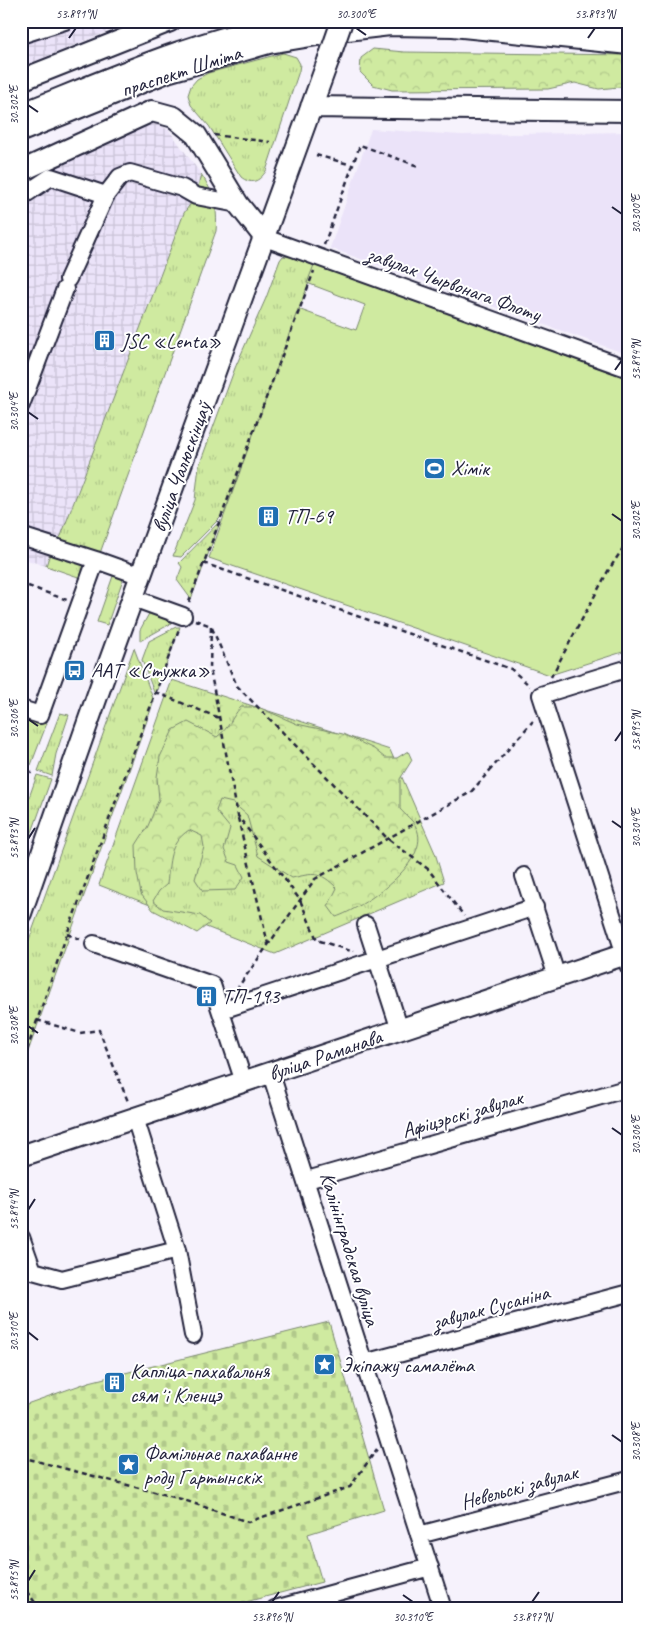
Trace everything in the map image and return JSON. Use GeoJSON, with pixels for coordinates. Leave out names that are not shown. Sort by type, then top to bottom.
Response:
{"type":"FeatureCollection","features":[{"type":"Feature","properties":{"kind":"main road"},"geometry":{"type":"LineString","coordinates":[[21,80],[170,21]]}},
{"type":"Feature","properties":{"kind":"main road","name":"праспект Шміта"},"geometry":{"type":"LineString","coordinates":[[21,114],[169,55],[276,25],[297,21]]}},
{"type":"Feature","properties":{"kind":"main road"},"geometry":{"type":"LineString","coordinates":[[571,21],[629,28]]}},
{"type":"Feature","properties":{"kind":"main road","name":"праспект Шміта"},"geometry":{"type":"LineString","coordinates":[[21,130],[167,72],[269,43],[344,25],[453,26],[629,44]]}},
{"type":"Feature","properties":{"kind":"main road","name":"вуліца Чалюскінцаў"},"geometry":{"type":"LineString","coordinates":[[21,914],[311,107],[344,25]]}},
{"type":"Feature","properties":{"kind":"main road"},"geometry":{"type":"LineString","coordinates":[[311,107],[629,111]]}},
{"type":"Feature","properties":{"kind":"main road"},"geometry":{"type":"LineString","coordinates":[[21,172],[152,111],[174,117],[196,135],[238,204],[265,238]]}},
{"type":"Feature","properties":{"kind":"main road","name":"вуліца Раманава"},"geometry":{"type":"LineString","coordinates":[[21,1156],[557,977],[628,958]]}},
{"type":"Feature","properties":{"kind":"street"},"geometry":{"type":"LineString","coordinates":[[21,35],[65,21]]}},
{"type":"Feature","properties":{"kind":"street"},"geometry":{"type":"LineString","coordinates":[[22,397],[67,284],[106,196],[120,177],[130,173],[182,188],[196,196],[238,204]]}},
{"type":"Feature","properties":{"kind":"street"},"geometry":{"type":"LineString","coordinates":[[21,197],[51,177],[106,196]]}},
{"type":"Feature","properties":{"kind":"street","name":"завулак Чырвонага Флоту"},"geometry":{"type":"LineString","coordinates":[[265,238],[629,369]]}},
{"type":"Feature","properties":{"kind":"street"},"geometry":{"type":"LineString","coordinates":[[21,536],[142,576]]}},
{"type":"Feature","properties":{"kind":"street"},"geometry":{"type":"LineString","coordinates":[[21,709],[40,715],[96,560]]}},
{"type":"Feature","properties":{"kind":"street"},"geometry":{"type":"LineString","coordinates":[[133,598],[183,616]]}},
{"type":"Feature","properties":{"kind":"street"},"geometry":{"type":"LineString","coordinates":[[628,958],[541,695],[629,668]]}},
{"type":"Feature","properties":{"kind":"street"},"geometry":{"type":"LineString","coordinates":[[524,876],[557,977]]}},
{"type":"Feature","properties":{"kind":"street"},"geometry":{"type":"LineString","coordinates":[[222,1010],[534,907]]}},
{"type":"Feature","properties":{"kind":"street"},"geometry":{"type":"LineString","coordinates":[[366,925],[400,1030]]}},
{"type":"Feature","properties":{"kind":"street"},"geometry":{"type":"LineString","coordinates":[[94,944],[212,985],[222,1010],[244,1082]]}},
{"type":"Feature","properties":{"kind":"street","name":"Калінінградская вуліца"},"geometry":{"type":"LineString","coordinates":[[271,1074],[307,1180],[443,1609]]}},
{"type":"Feature","properties":{"kind":"street","name":"Афіцэрскі завулак"},"geometry":{"type":"LineString","coordinates":[[307,1180],[629,1088]]}},
{"type":"Feature","properties":{"kind":"street"},"geometry":{"type":"LineString","coordinates":[[135,1118],[177,1250],[193,1334]]}},
{"type":"Feature","properties":{"kind":"street"},"geometry":{"type":"LineString","coordinates":[[21,1237],[33,1271],[62,1280],[177,1250]]}},
{"type":"Feature","properties":{"kind":"street","name":"завулак Сусаніна"},"geometry":{"type":"LineString","coordinates":[[364,1363],[629,1293]]}},
{"type":"Feature","properties":{"kind":"street","name":"Невельскі завулак"},"geometry":{"type":"LineString","coordinates":[[419,1535],[629,1480]]}},
{"type":"Feature","properties":{"kind":"street"},"geometry":{"type":"LineString","coordinates":[[275,1609],[430,1567]]}},
{"type":"Feature","properties":{"kind":"path"},"geometry":{"type":"LineString","coordinates":[[216,143],[211,135],[270,142]]}},
{"type":"Feature","properties":{"kind":"path"},"geometry":{"type":"LineString","coordinates":[[360,145],[418,166]]}},
{"type":"Feature","properties":{"kind":"path"},"geometry":{"type":"LineString","coordinates":[[316,155],[352,165]]}},
{"type":"Feature","properties":{"kind":"path"},"geometry":{"type":"LineString","coordinates":[[222,1010],[315,879],[472,792],[532,724],[541,695],[608,572],[629,539]]}},
{"type":"Feature","properties":{"kind":"path"},"geometry":{"type":"LineString","coordinates":[[203,563],[511,670],[541,695]]}},
{"type":"Feature","properties":{"kind":"path"},"geometry":{"type":"LineString","coordinates":[[28,586],[80,604]]}},
{"type":"Feature","properties":{"kind":"path"},"geometry":{"type":"LineString","coordinates":[[183,616],[211,626],[237,686],[388,839],[428,870],[473,927]]}},
{"type":"Feature","properties":{"kind":"path"},"geometry":{"type":"LineString","coordinates":[[211,626],[210,669],[238,816],[268,945]]}},
{"type":"Feature","properties":{"kind":"path"},"geometry":{"type":"LineString","coordinates":[[155,692],[219,718]]}},
{"type":"Feature","properties":{"kind":"path"},"geometry":{"type":"LineString","coordinates":[[21,770],[32,774]]}},
{"type":"Feature","properties":{"kind":"path"},"geometry":{"type":"LineString","coordinates":[[238,816],[300,900],[317,940],[377,959]]}},
{"type":"Feature","properties":{"kind":"path"},"geometry":{"type":"LineString","coordinates":[[38,1020],[80,1034],[99,1030],[135,1118]]}},
{"type":"Feature","properties":{"kind":"path"},"geometry":{"type":"LineString","coordinates":[[21,1457],[181,1499],[248,1522],[350,1487],[387,1435]]}},
{"type":"Feature","properties":{"kind":"path"},"geometry":{"type":"LineString","coordinates":[[21,1584],[40,1609]]}},
{"type":"Feature","properties":{"kind":"shaded area"},"geometry":{"type":"Polygon","coordinates":[[[21,21],[133,21],[21,67],[21,21]]]}},
{"type":"Feature","properties":{"kind":"shaded area","name":"JSC «Lenta»"},"geometry":{"type":"Polygon","coordinates":[[[155,123],[169,130],[201,174],[196,196],[184,213],[61,536],[52,547],[46,566],[21,558],[21,180],[75,154],[155,123]]]}},
{"type":"Feature","properties":{"kind":"shaded area"},"geometry":{"type":"Polygon","coordinates":[[[371,129],[461,135],[629,132],[629,355],[330,248],[371,129]]]}},
{"type":"Feature","properties":{"kind":"green space"},"geometry":{"type":"Polygon","coordinates":[[[373,49],[404,52],[629,55],[629,86],[599,89],[575,83],[548,89],[392,90],[373,85],[360,72],[361,58],[373,49]]]}},
{"type":"Feature","properties":{"kind":"green space"},"geometry":{"type":"Polygon","coordinates":[[[283,53],[296,57],[300,64],[299,71],[266,171],[261,178],[251,182],[241,177],[209,126],[191,105],[188,95],[191,86],[197,79],[208,73],[283,53]]]}},
{"type":"Feature","properties":{"kind":"green space"},"geometry":{"type":"Polygon","coordinates":[[[201,174],[214,201],[216,231],[90,581],[46,566],[52,547],[61,536],[184,213],[196,196],[201,174]]]}},
{"type":"Feature","properties":{"kind":"green space"},"geometry":{"type":"Polygon","coordinates":[[[283,256],[315,266],[224,514],[181,557],[173,556],[195,500],[199,466],[235,368],[283,256]]]}},
{"type":"Feature","properties":{"kind":"green space","name":"Хімік"},"geometry":{"type":"Polygon","coordinates":[[[314,265],[629,379],[629,650],[550,675],[209,558],[298,309],[356,330],[365,305],[307,283],[314,265]]]}},
{"type":"Feature","properties":{"kind":"green space"},"geometry":{"type":"Polygon","coordinates":[[[221,520],[191,599],[177,580],[182,567],[179,563],[221,520]]]}},
{"type":"Feature","properties":{"kind":"green space"},"geometry":{"type":"Polygon","coordinates":[[[113,576],[123,579],[107,625],[97,622],[113,576]]]}},
{"type":"Feature","properties":{"kind":"green space"},"geometry":{"type":"Polygon","coordinates":[[[151,610],[172,623],[140,641],[140,630],[151,610]]]}},
{"type":"Feature","properties":{"kind":"green space"},"geometry":{"type":"Polygon","coordinates":[[[176,627],[180,627],[155,695],[142,660],[149,641],[176,627]]]}},
{"type":"Feature","properties":{"kind":"green space"},"geometry":{"type":"Polygon","coordinates":[[[134,648],[154,701],[21,1071],[21,962],[134,648]]]}},
{"type":"Feature","properties":{"kind":"green space"},"geometry":{"type":"Polygon","coordinates":[[[172,680],[390,750],[435,853],[444,882],[275,954],[99,885],[172,680]]]}},
{"type":"Feature","properties":{"kind":"green space"},"geometry":{"type":"Polygon","coordinates":[[[241,707],[258,707],[297,724],[343,734],[374,749],[385,758],[397,758],[408,751],[412,760],[400,779],[400,809],[416,827],[419,840],[415,854],[405,868],[377,894],[336,917],[328,906],[337,888],[321,876],[311,874],[292,878],[258,856],[247,815],[233,803],[220,800],[216,811],[230,828],[224,849],[229,862],[238,865],[244,877],[235,890],[203,891],[195,879],[204,847],[202,836],[189,830],[177,841],[171,854],[167,884],[159,891],[153,901],[163,909],[200,915],[210,923],[197,933],[153,910],[141,894],[137,873],[136,845],[148,826],[159,799],[157,777],[160,757],[173,730],[188,722],[217,737],[241,707]]]}},
{"type":"Feature","properties":{"kind":"green space"},"geometry":{"type":"Polygon","coordinates":[[[60,713],[69,715],[56,754],[52,776],[38,771],[60,713]]]}},
{"type":"Feature","properties":{"kind":"green space"},"geometry":{"type":"Polygon","coordinates":[[[21,717],[47,723],[31,765],[21,761],[21,717]]]}},
{"type":"Feature","properties":{"kind":"green space"},"geometry":{"type":"Polygon","coordinates":[[[37,775],[51,779],[21,863],[21,820],[37,775]]]}},
{"type":"Feature","properties":{"kind":"green space"},"geometry":{"type":"Polygon","coordinates":[[[329,1322],[384,1510],[308,1534],[322,1582],[219,1609],[70,1609],[69,1607],[21,1609],[21,1406],[89,1382],[329,1322]]]}},
{"type":"Feature","properties":{"kind":"place","name":"JSC «Lenta»"},"geometry":{"type":"Point","coordinates":[105,341]}},
{"type":"Feature","properties":{"kind":"place","name":"Хімік"},"geometry":{"type":"Point","coordinates":[435,468]}},
{"type":"Feature","properties":{"kind":"place","name":"ТП-69"},"geometry":{"type":"Point","coordinates":[269,516]}},
{"type":"Feature","properties":{"kind":"place","name":"ААТ «Стужка»"},"geometry":{"type":"Point","coordinates":[75,670]}},
{"type":"Feature","properties":{"kind":"place","name":"ТП-193"},"geometry":{"type":"Point","coordinates":[206,996]}},
{"type":"Feature","properties":{"kind":"place","name":"Экіпажу самалёта"},"geometry":{"type":"Point","coordinates":[325,1365]}},
{"type":"Feature","properties":{"kind":"place","name":"Капліца-пахавальня сямʼі Кленцэ"},"geometry":{"type":"Point","coordinates":[114,1383]}},
{"type":"Feature","properties":{"kind":"place","name":"Фамільнае пахаванне роду Гартынскіх"},"geometry":{"type":"Point","coordinates":[128,1465]}}]}
